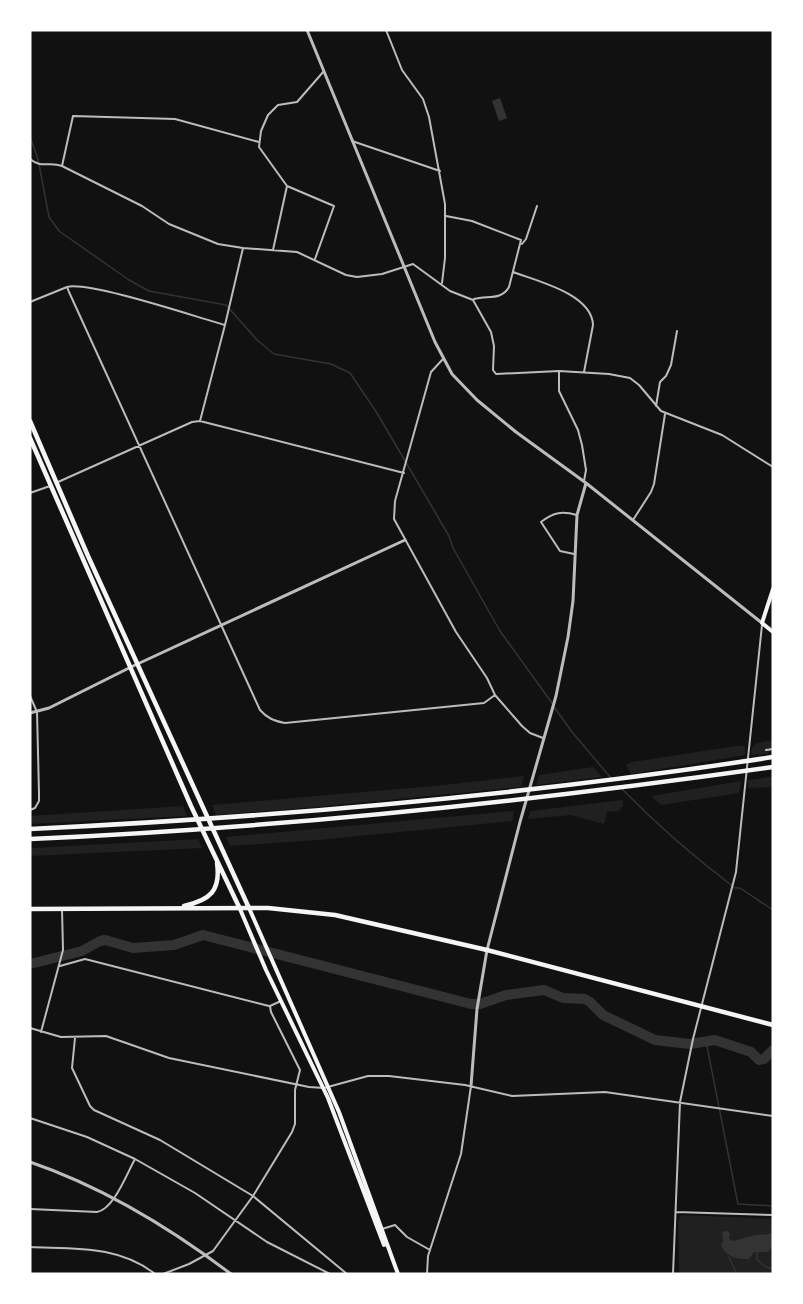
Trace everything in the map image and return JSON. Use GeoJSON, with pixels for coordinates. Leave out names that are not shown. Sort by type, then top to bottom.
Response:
{"type":"FeatureCollection","features":[{"type":"Feature","properties":{"kind":"highway"},"geometry":{"type":"LineString","coordinates":[[30,421],[88,556],[249,908]]}},
{"type":"Feature","properties":{"kind":"highway"},"geometry":{"type":"LineString","coordinates":[[30,438],[191,806],[240,909]]}},
{"type":"Feature","properties":{"kind":"highway"},"geometry":{"type":"LineString","coordinates":[[30,829],[224,818],[514,792],[773,757]]}},
{"type":"Feature","properties":{"kind":"highway"},"geometry":{"type":"LineString","coordinates":[[30,839],[292,824],[513,802],[773,767]]}},
{"type":"Feature","properties":{"kind":"highway"},"geometry":{"type":"LineString","coordinates":[[175,909],[201,901],[213,892],[218,874],[216,858]]}},
{"type":"Feature","properties":{"kind":"highway"},"geometry":{"type":"LineString","coordinates":[[30,909],[295,909],[359,919],[487,950],[773,1025]]}},
{"type":"Feature","properties":{"kind":"main road"},"geometry":{"type":"LineString","coordinates":[[773,589],[762,623],[773,632]]}},
{"type":"Feature","properties":{"kind":"main road"},"geometry":{"type":"LineString","coordinates":[[249,908],[326,1087],[397,1272]]}},
{"type":"Feature","properties":{"kind":"main road"},"geometry":{"type":"LineString","coordinates":[[240,909],[281,1001],[326,1087],[377,1230],[397,1272]]}},
{"type":"Feature","properties":{"kind":"street"},"geometry":{"type":"LineString","coordinates":[[307,30],[443,359],[452,374],[477,400],[516,432],[585,482],[762,623],[736,872],[700,1007],[680,1102],[674,1274]]}},
{"type":"Feature","properties":{"kind":"street"},"geometry":{"type":"LineString","coordinates":[[386,30],[402,70],[426,106],[440,171],[446,216],[442,283]]}},
{"type":"Feature","properties":{"kind":"street"},"geometry":{"type":"LineString","coordinates":[[315,259],[334,206],[287,186],[262,153],[259,142],[268,115],[278,105],[297,102],[324,71]]}},
{"type":"Feature","properties":{"kind":"street"},"geometry":{"type":"LineString","coordinates":[[62,166],[73,116],[175,119],[259,142]]}},
{"type":"Feature","properties":{"kind":"street"},"geometry":{"type":"LineString","coordinates":[[352,141],[440,171]]}},
{"type":"Feature","properties":{"kind":"street"},"geometry":{"type":"LineString","coordinates":[[30,159],[42,165],[62,166],[142,206],[176,227],[218,244],[297,252],[346,275],[357,277],[381,274],[413,264],[450,291],[473,300],[502,295],[508,287],[537,206]]}},
{"type":"Feature","properties":{"kind":"street"},"geometry":{"type":"LineString","coordinates":[[273,250],[287,186]]}},
{"type":"Feature","properties":{"kind":"street"},"geometry":{"type":"LineString","coordinates":[[446,216],[472,221],[503,232],[521,240],[522,244]]}},
{"type":"Feature","properties":{"kind":"street"},"geometry":{"type":"LineString","coordinates":[[200,420],[243,248]]}},
{"type":"Feature","properties":{"kind":"street"},"geometry":{"type":"LineString","coordinates":[[513,272],[563,292],[583,302],[587,307],[593,324],[584,372]]}},
{"type":"Feature","properties":{"kind":"street"},"geometry":{"type":"LineString","coordinates":[[30,302],[67,287],[79,286],[225,325]]}},
{"type":"Feature","properties":{"kind":"street"},"geometry":{"type":"LineString","coordinates":[[67,287],[260,710],[265,715],[285,723],[484,703],[495,695]]}},
{"type":"Feature","properties":{"kind":"street"},"geometry":{"type":"LineString","coordinates":[[473,300],[491,332],[494,346],[494,372],[500,375],[559,371],[584,372],[615,374],[630,378],[665,414],[722,435],[773,467]]}},
{"type":"Feature","properties":{"kind":"street"},"geometry":{"type":"LineString","coordinates":[[656,406],[660,382],[671,365],[677,331]]}},
{"type":"Feature","properties":{"kind":"street"},"geometry":{"type":"LineString","coordinates":[[443,359],[431,372],[393,514],[456,632],[487,678],[495,695],[522,726],[530,733],[543,738]]}},
{"type":"Feature","properties":{"kind":"street"},"geometry":{"type":"LineString","coordinates":[[427,1274],[428,1256],[461,1154],[471,1086],[477,1009],[487,950],[556,696],[568,637],[573,601],[577,515],[586,470],[578,430],[559,391],[559,371]]}},
{"type":"Feature","properties":{"kind":"street"},"geometry":{"type":"LineString","coordinates":[[633,520],[654,484],[665,414]]}},
{"type":"Feature","properties":{"kind":"street"},"geometry":{"type":"LineString","coordinates":[[30,493],[200,420],[404,473]]}},
{"type":"Feature","properties":{"kind":"street"},"geometry":{"type":"LineString","coordinates":[[574,554],[560,551],[541,522],[558,512],[577,515]]}},
{"type":"Feature","properties":{"kind":"street"},"geometry":{"type":"LineString","coordinates":[[30,713],[37,712],[405,540]]}},
{"type":"Feature","properties":{"kind":"street"},"geometry":{"type":"LineString","coordinates":[[30,696],[37,712],[39,793],[35,808],[30,810]]}},
{"type":"Feature","properties":{"kind":"street"},"geometry":{"type":"LineString","coordinates":[[766,750],[773,749]]}},
{"type":"Feature","properties":{"kind":"street"},"geometry":{"type":"LineString","coordinates":[[41,1032],[63,950],[62,909]]}},
{"type":"Feature","properties":{"kind":"street"},"geometry":{"type":"LineString","coordinates":[[60,966],[85,959],[270,1006],[281,1001]]}},
{"type":"Feature","properties":{"kind":"street"},"geometry":{"type":"LineString","coordinates":[[163,1274],[207,1256],[213,1251],[253,1196],[292,1132],[295,1124],[299,1066],[270,1006]]}},
{"type":"Feature","properties":{"kind":"street"},"geometry":{"type":"LineString","coordinates":[[30,1028],[61,1037],[106,1036],[170,1058],[296,1085],[326,1087],[376,1076],[471,1086],[512,1096],[605,1092],[773,1116]]}},
{"type":"Feature","properties":{"kind":"street"},"geometry":{"type":"LineString","coordinates":[[75,1037],[72,1068],[94,1110],[160,1140],[253,1196],[347,1274]]}},
{"type":"Feature","properties":{"kind":"street"},"geometry":{"type":"LineString","coordinates":[[30,1118],[87,1137],[135,1159],[195,1192],[267,1242],[330,1274]]}},
{"type":"Feature","properties":{"kind":"street"},"geometry":{"type":"LineString","coordinates":[[30,1209],[100,1212],[105,1210],[135,1159]]}},
{"type":"Feature","properties":{"kind":"street"},"geometry":{"type":"LineString","coordinates":[[30,1162],[114,1198],[168,1229],[231,1274]]}},
{"type":"Feature","properties":{"kind":"street"},"geometry":{"type":"LineString","coordinates":[[676,1212],[773,1215]]}},
{"type":"Feature","properties":{"kind":"street"},"geometry":{"type":"LineString","coordinates":[[381,1230],[395,1225],[407,1237],[430,1250]]}},
{"type":"Feature","properties":{"kind":"street"},"geometry":{"type":"LineString","coordinates":[[30,1247],[106,1252],[128,1257],[154,1274]]}},
{"type":"Feature","properties":{"kind":"shaded area"},"geometry":{"type":"Polygon","coordinates":[[[500,98],[507,118],[499,121],[492,101],[500,98]]]}},
{"type":"Feature","properties":{"kind":"shaded area"},"geometry":{"type":"Polygon","coordinates":[[[773,740],[773,749],[766,754],[751,755],[752,748],[757,743],[773,740]]]}},
{"type":"Feature","properties":{"kind":"shaded area"},"geometry":{"type":"Polygon","coordinates":[[[745,746],[745,755],[631,774],[626,765],[632,762],[745,746]]]}},
{"type":"Feature","properties":{"kind":"shaded area"},"geometry":{"type":"Polygon","coordinates":[[[593,767],[602,777],[536,785],[539,775],[593,767]]]}},
{"type":"Feature","properties":{"kind":"shaded area"},"geometry":{"type":"Polygon","coordinates":[[[524,776],[521,787],[316,807],[216,815],[212,805],[444,785],[524,776]]]}},
{"type":"Feature","properties":{"kind":"shaded area"},"geometry":{"type":"Polygon","coordinates":[[[770,777],[773,779],[773,787],[748,788],[748,780],[770,777]]]}},
{"type":"Feature","properties":{"kind":"shaded area"},"geometry":{"type":"Polygon","coordinates":[[[741,781],[739,793],[661,805],[651,796],[741,781]]]}},
{"type":"Feature","properties":{"kind":"shaded area"},"geometry":{"type":"Polygon","coordinates":[[[623,800],[623,806],[619,811],[607,812],[604,824],[571,815],[528,819],[530,811],[623,800]]]}},
{"type":"Feature","properties":{"kind":"shaded area"},"geometry":{"type":"Polygon","coordinates":[[[183,806],[187,816],[30,824],[30,816],[183,806]]]}},
{"type":"Feature","properties":{"kind":"shaded area"},"geometry":{"type":"Polygon","coordinates":[[[514,811],[512,821],[318,840],[230,846],[226,837],[514,811]]]}},
{"type":"Feature","properties":{"kind":"shaded area"},"geometry":{"type":"Polygon","coordinates":[[[198,839],[202,848],[30,856],[30,848],[198,839]]]}},
{"type":"Feature","properties":{"kind":"shaded area"},"geometry":{"type":"Polygon","coordinates":[[[681,1215],[773,1219],[773,1274],[679,1274],[678,1221],[681,1215]]]}},
{"type":"Feature","properties":{"kind":"shaded area"},"geometry":{"type":"Polygon","coordinates":[[[728,1231],[729,1239],[733,1241],[755,1235],[771,1234],[773,1246],[768,1252],[754,1252],[749,1259],[733,1257],[721,1246],[722,1232],[728,1231]]]}},
{"type":"Feature","properties":{"kind":"waterway"},"geometry":{"type":"LineString","coordinates":[[30,137],[38,159],[49,217],[59,231],[129,280],[149,291],[226,305],[258,341],[274,354],[331,364],[350,373],[377,413],[449,536],[453,548],[500,631],[552,703]]}},
{"type":"Feature","properties":{"kind":"waterway"},"geometry":{"type":"LineString","coordinates":[[554,707],[611,778]]}},
{"type":"Feature","properties":{"kind":"waterway"},"geometry":{"type":"LineString","coordinates":[[621,788],[662,828],[705,864],[735,888],[740,888],[773,910]]}},
{"type":"Feature","properties":{"kind":"waterway"},"geometry":{"type":"LineString","coordinates":[[30,964],[82,951],[105,940],[133,948],[174,945],[203,935],[471,1004],[480,1004],[506,995],[544,990],[563,998],[585,999],[603,1015],[655,1040],[690,1044],[715,1040],[751,1052],[759,1060],[764,1059],[773,1050]]}},
{"type":"Feature","properties":{"kind":"waterway"},"geometry":{"type":"LineString","coordinates":[[706,1041],[738,1204],[773,1206]]}},
{"type":"Feature","properties":{"kind":"waterway"},"geometry":{"type":"LineString","coordinates":[[757,1252],[757,1260],[773,1269]]}},
{"type":"Feature","properties":{"kind":"waterway"},"geometry":{"type":"LineString","coordinates":[[729,1257],[737,1274]]}}]}
